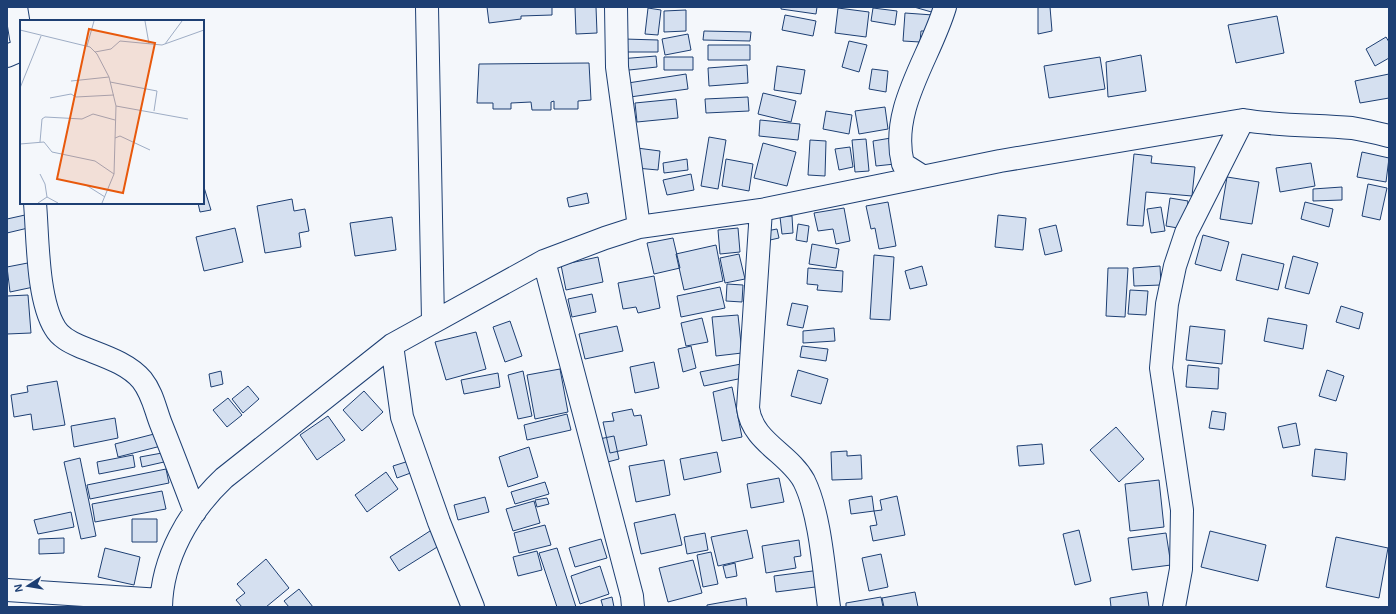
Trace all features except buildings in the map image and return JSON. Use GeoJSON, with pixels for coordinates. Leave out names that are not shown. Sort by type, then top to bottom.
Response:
{"type":"FeatureCollection","features":[{"type":"Feature","properties":{"kind":"street"},"geometry":{"type":"LineString","coordinates":[[16,7],[20,32]]}},
{"type":"Feature","properties":{"kind":"street"},"geometry":{"type":"LineString","coordinates":[[427,7],[433,321]]}},
{"type":"Feature","properties":{"kind":"street"},"geometry":{"type":"LineString","coordinates":[[616,7],[618,67],[639,227]]}},
{"type":"Feature","properties":{"kind":"street"},"geometry":{"type":"LineString","coordinates":[[922,176],[903,164],[899,135],[914,81],[945,7]]}},
{"type":"Feature","properties":{"kind":"street"},"geometry":{"type":"LineString","coordinates":[[7,56],[20,50]]}},
{"type":"Feature","properties":{"kind":"street"},"geometry":{"type":"LineString","coordinates":[[1174,607],[1181,569],[1182,518],[1161,368],[1167,304],[1175,266],[1186,234],[1244,120]]}},
{"type":"Feature","properties":{"kind":"street"},"geometry":{"type":"LineString","coordinates":[[7,590],[161,603],[166,571],[171,554],[180,535],[210,491],[239,465],[392,345],[411,336],[433,321],[544,261],[605,238],[639,227],[761,210],[922,176],[1120,140],[1244,120],[1271,125],[1306,125],[1354,128],[1389,136]]}},
{"type":"Feature","properties":{"kind":"street"},"geometry":{"type":"LineString","coordinates":[[35,204],[42,288],[47,310],[55,328],[62,337],[77,345],[110,358],[132,371],[142,379],[155,402],[160,421],[195,512]]}},
{"type":"Feature","properties":{"kind":"street"},"geometry":{"type":"LineString","coordinates":[[761,210],[748,408],[749,418],[758,433],[784,457],[803,480],[812,502],[829,607]]}},
{"type":"Feature","properties":{"kind":"street"},"geometry":{"type":"LineString","coordinates":[[544,261],[632,596],[633,607]]}},
{"type":"Feature","properties":{"kind":"street"},"geometry":{"type":"LineString","coordinates":[[392,345],[402,417],[439,522],[473,607]]}}]}
